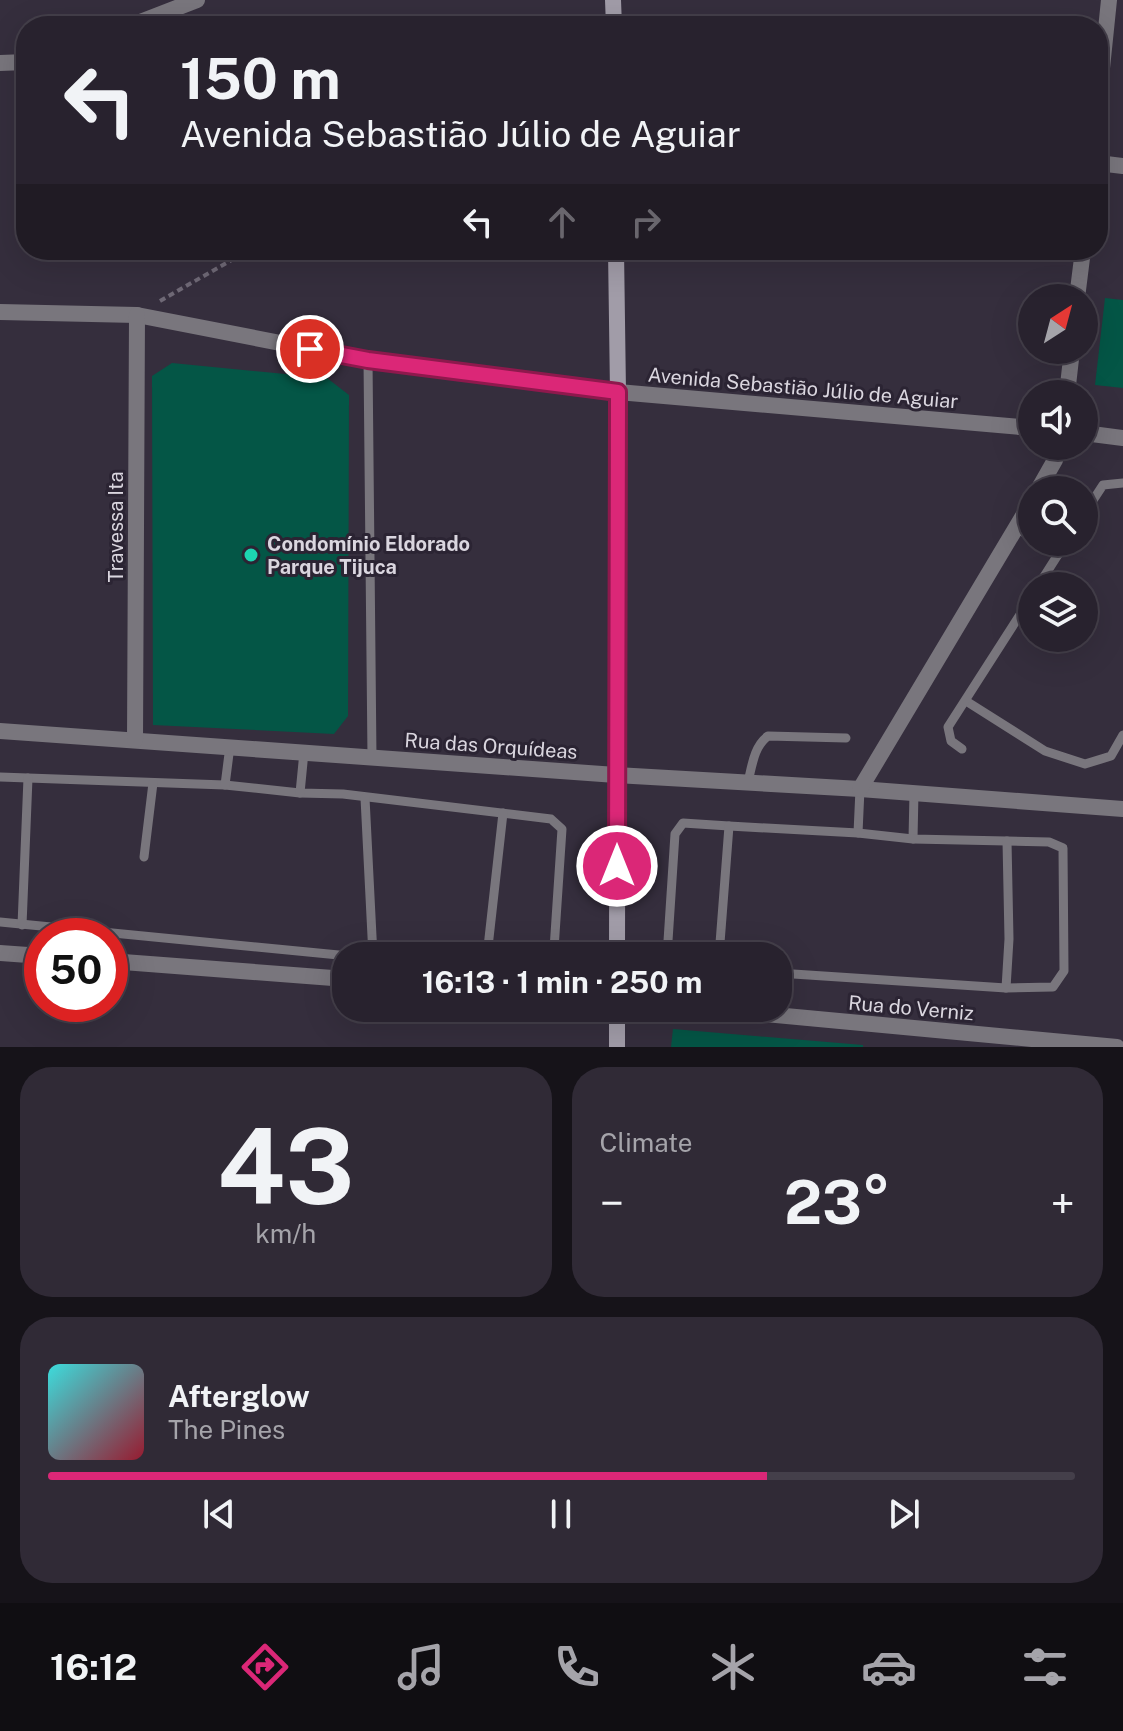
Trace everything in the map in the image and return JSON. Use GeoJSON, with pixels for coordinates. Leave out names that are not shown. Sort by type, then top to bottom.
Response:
{"type":"FeatureCollection","features":[{"type":"Feature","properties":{"kind":"main road"},"geometry":{"type":"LineString","coordinates":[[616,260],[617,942]]}},
{"type":"Feature","properties":{"kind":"main road"},"geometry":{"type":"LineString","coordinates":[[617,1022],[617,1047]]}},
{"type":"Feature","properties":{"kind":"street"},"geometry":{"type":"LineString","coordinates":[[156,16],[197,0]]}},
{"type":"Feature","properties":{"kind":"street"},"geometry":{"type":"LineString","coordinates":[[1079,284],[1082,260]]}},
{"type":"Feature","properties":{"kind":"street","name":"Avenida Sebastião Júlio de Aguiar"},"geometry":{"type":"LineString","coordinates":[[0,312],[137,315],[368,360],[618,392],[1018,427]]}},
{"type":"Feature","properties":{"kind":"street","name":"Travessa Ita"},"geometry":{"type":"LineString","coordinates":[[135,740],[137,315]]}},
{"type":"Feature","properties":{"kind":"street"},"geometry":{"type":"LineString","coordinates":[[1098,435],[1123,438]]}},
{"type":"Feature","properties":{"kind":"street"},"geometry":{"type":"LineString","coordinates":[[860,789],[1017,528]]}},
{"type":"Feature","properties":{"kind":"street","name":"Rua das Orquídeas"},"geometry":{"type":"LineString","coordinates":[[0,731],[1123,809]]}},
{"type":"Feature","properties":{"kind":"street"},"geometry":{"type":"LineString","coordinates":[[0,953],[24,955]]}},
{"type":"Feature","properties":{"kind":"street"},"geometry":{"type":"LineString","coordinates":[[128,962],[332,978]]}},
{"type":"Feature","properties":{"kind":"street","name":"Rua do Verniz"},"geometry":{"type":"LineString","coordinates":[[792,1017],[1117,1047]]}},
{"type":"Feature","properties":{"kind":"lane"},"geometry":{"type":"LineString","coordinates":[[368,360],[372,757]]}},
{"type":"Feature","properties":{"kind":"lane"},"geometry":{"type":"LineString","coordinates":[[1098,493],[1103,485],[1123,483]]}},
{"type":"Feature","properties":{"kind":"lane"},"geometry":{"type":"LineString","coordinates":[[962,749],[951,741],[948,727],[1018,618]]}},
{"type":"Feature","properties":{"kind":"lane"},"geometry":{"type":"LineString","coordinates":[[966,701],[1045,751],[1085,764],[1111,756],[1123,735]]}},
{"type":"Feature","properties":{"kind":"lane"},"geometry":{"type":"LineString","coordinates":[[748,782],[761,741],[768,736],[846,738]]}},
{"type":"Feature","properties":{"kind":"lane"},"geometry":{"type":"LineString","coordinates":[[225,785],[230,746]]}},
{"type":"Feature","properties":{"kind":"lane"},"geometry":{"type":"LineString","coordinates":[[300,793],[304,752]]}},
{"type":"Feature","properties":{"kind":"lane"},"geometry":{"type":"LineString","coordinates":[[0,777],[225,785],[343,794],[551,819],[562,829],[554,942]]}},
{"type":"Feature","properties":{"kind":"lane"},"geometry":{"type":"LineString","coordinates":[[22,925],[28,778]]}},
{"type":"Feature","properties":{"kind":"lane"},"geometry":{"type":"LineString","coordinates":[[144,857],[153,783]]}},
{"type":"Feature","properties":{"kind":"lane"},"geometry":{"type":"LineString","coordinates":[[858,833],[860,789]]}},
{"type":"Feature","properties":{"kind":"lane"},"geometry":{"type":"LineString","coordinates":[[913,839],[914,793]]}},
{"type":"Feature","properties":{"kind":"lane"},"geometry":{"type":"LineString","coordinates":[[365,798],[372,942]]}},
{"type":"Feature","properties":{"kind":"lane"},"geometry":{"type":"LineString","coordinates":[[489,942],[503,813]]}},
{"type":"Feature","properties":{"kind":"lane"},"geometry":{"type":"LineString","coordinates":[[668,942],[675,834],[683,823],[913,839],[1049,842],[1063,848],[1064,971],[1053,987],[1006,988],[792,974]]}},
{"type":"Feature","properties":{"kind":"lane"},"geometry":{"type":"LineString","coordinates":[[720,942],[729,826]]}},
{"type":"Feature","properties":{"kind":"lane"},"geometry":{"type":"LineString","coordinates":[[1006,988],[1009,939],[1007,841]]}},
{"type":"Feature","properties":{"kind":"lane"},"geometry":{"type":"LineString","coordinates":[[0,922],[332,954]]}},
{"type":"Feature","properties":{"kind":"path"},"geometry":{"type":"LineString","coordinates":[[137,315],[232,260]]}},
{"type":"Feature","properties":{"kind":"building"},"geometry":{"type":"Polygon","coordinates":[[[1105,298],[1123,300],[1123,388],[1098,385],[1096,380],[1105,298]]]}},
{"type":"Feature","properties":{"kind":"building","name":"Condomínio Eldorado Parque Tijuca"},"geometry":{"type":"Polygon","coordinates":[[[172,363],[327,378],[349,395],[348,716],[334,734],[153,725],[152,376],[172,363]]]}},
{"type":"Feature","properties":{"kind":"building"},"geometry":{"type":"Polygon","coordinates":[[[673,1029],[863,1045],[863,1047],[671,1047],[673,1029]]]}},
{"type":"Feature","properties":{"kind":"place","name":"Condomínio Eldorado Parque Tijuca"},"geometry":{"type":"Point","coordinates":[251,555]}},
{"type":"Feature","properties":{"kind":"route"},"geometry":{"type":"LineString","coordinates":[[310,349],[368,360],[618,392],[617,866]]}}]}
